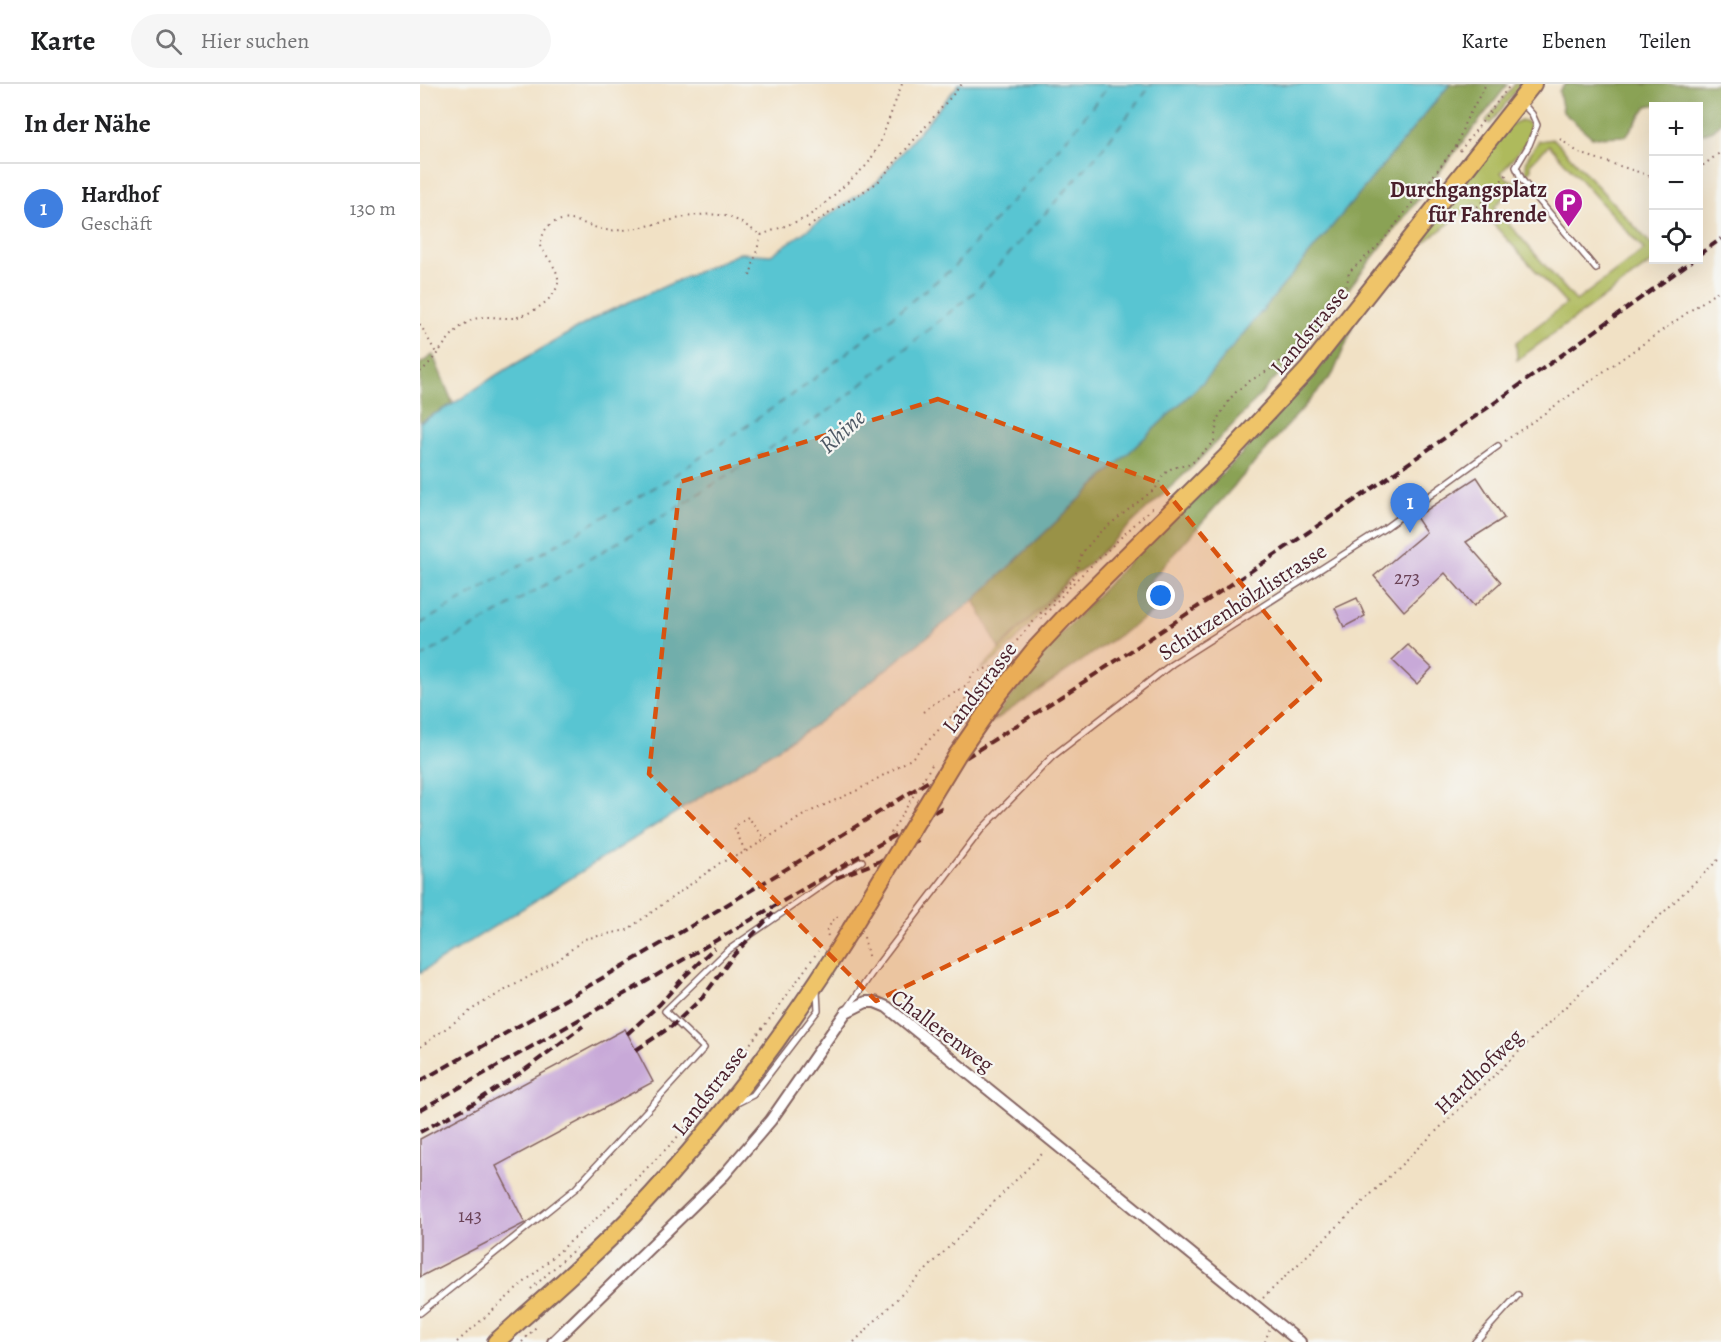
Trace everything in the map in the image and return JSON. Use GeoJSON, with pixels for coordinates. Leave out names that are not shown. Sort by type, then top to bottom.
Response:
{"type":"FeatureCollection","features":[{"type":"Feature","properties":{"kind":"main road","name":"Landstrasse"},"geometry":{"type":"LineString","coordinates":[[496,1342],[589,1259],[633,1215],[724,1108],[817,984],[957,755],[999,694],[1035,649],[1065,617],[1226,458],[1308,369],[1533,84]]}},
{"type":"Feature","properties":{"kind":"street","name":"Challerenweg"},"geometry":{"type":"LineString","coordinates":[[846,1012],[866,1002],[888,1007],[1300,1342]]}},
{"type":"Feature","properties":{"kind":"street"},"geometry":{"type":"LineString","coordinates":[[553,1342],[724,1175],[771,1120],[846,1012]]}},
{"type":"Feature","properties":{"kind":"lane"},"geometry":{"type":"LineString","coordinates":[[1520,101],[1532,114],[1537,125],[1529,146],[1516,167],[1522,180],[1596,269]]}},
{"type":"Feature","properties":{"kind":"lane","name":"Schützenhölzlistrasse"},"geometry":{"type":"LineString","coordinates":[[846,1012],[876,967],[980,831],[1053,756],[1172,664],[1385,528],[1498,446]]}},
{"type":"Feature","properties":{"kind":"lane"},"geometry":{"type":"LineString","coordinates":[[420,1313],[576,1188],[704,1048],[665,1011],[727,951],[861,861]]}},
{"type":"Feature","properties":{"kind":"lane"},"geometry":{"type":"LineString","coordinates":[[1475,1342],[1518,1295]]}},
{"type":"Feature","properties":{"kind":"path"},"geometry":{"type":"LineString","coordinates":[[761,235],[806,218],[868,164],[880,143],[902,84]]}},
{"type":"Feature","properties":{"kind":"path"},"geometry":{"type":"LineString","coordinates":[[808,227],[878,182],[962,84]]}},
{"type":"Feature","properties":{"kind":"path"},"geometry":{"type":"LineString","coordinates":[[420,1047],[477,1006],[557,961],[584,939],[627,930],[720,863],[766,840],[807,813],[858,790],[911,759],[1075,576],[1082,553],[1100,532],[1156,488],[1164,474],[1172,468],[1191,464],[1214,441],[1218,418],[1233,395],[1246,383],[1276,366],[1289,351],[1301,345],[1347,285],[1349,272],[1382,242],[1457,144],[1465,122],[1486,84]]}},
{"type":"Feature","properties":{"kind":"path"},"geometry":{"type":"LineString","coordinates":[[1455,156],[1511,84]]}},
{"type":"Feature","properties":{"kind":"path"},"geometry":{"type":"LineString","coordinates":[[1560,139],[1579,153],[1649,176]]}},
{"type":"Feature","properties":{"kind":"path"},"geometry":{"type":"LineString","coordinates":[[1703,165],[1721,152]]}},
{"type":"Feature","properties":{"kind":"path"},"geometry":{"type":"LineString","coordinates":[[1469,216],[1509,171],[1516,167]]}},
{"type":"Feature","properties":{"kind":"path"},"geometry":{"type":"LineString","coordinates":[[420,372],[430,364],[436,353],[460,327],[473,319],[515,318],[528,314],[552,294],[558,285],[558,276],[540,246],[543,232],[551,223],[576,220],[606,230],[648,226],[697,215],[718,216],[729,217],[761,235]]}},
{"type":"Feature","properties":{"kind":"path"},"geometry":{"type":"LineString","coordinates":[[750,276],[761,235]]}},
{"type":"Feature","properties":{"kind":"path"},"geometry":{"type":"LineString","coordinates":[[1498,446],[1721,289]]}},
{"type":"Feature","properties":{"kind":"path"},"geometry":{"type":"LineString","coordinates":[[420,324],[436,353]]}},
{"type":"Feature","properties":{"kind":"path"},"geometry":{"type":"LineString","coordinates":[[1024,639],[1077,580],[1156,503]]}},
{"type":"Feature","properties":{"kind":"path"},"geometry":{"type":"LineString","coordinates":[[1013,645],[1017,648]]}},
{"type":"Feature","properties":{"kind":"path"},"geometry":{"type":"LineString","coordinates":[[923,712],[936,702],[962,690],[973,673],[994,666]]}},
{"type":"Feature","properties":{"kind":"path"},"geometry":{"type":"LineString","coordinates":[[745,852],[734,827],[748,817],[766,840]]}},
{"type":"Feature","properties":{"kind":"path","name":"Hardhofweg"},"geometry":{"type":"LineString","coordinates":[[1256,1306],[1721,857]]}},
{"type":"Feature","properties":{"kind":"path"},"geometry":{"type":"LineString","coordinates":[[836,915],[826,931],[828,936],[850,930],[869,961],[876,967]]}},
{"type":"Feature","properties":{"kind":"path"},"geometry":{"type":"LineString","coordinates":[[457,1342],[598,1217],[675,1140],[778,1008],[822,945]]}},
{"type":"Feature","properties":{"kind":"path"},"geometry":{"type":"LineString","coordinates":[[854,1342],[1053,1142]]}},
{"type":"Feature","properties":{"kind":"path"},"geometry":{"type":"LineString","coordinates":[[598,1217],[601,1224]]}},
{"type":"Feature","properties":{"kind":"path"},"geometry":{"type":"LineString","coordinates":[[531,1292],[532,1287],[580,1245]]}},
{"type":"Feature","properties":{"kind":"path"},"geometry":{"type":"LineString","coordinates":[[522,1342],[537,1325]]}},
{"type":"Feature","properties":{"kind":"highlighted area"},"geometry":{"type":"Polygon","coordinates":[[[938,399],[1159,483],[1320,680],[1068,906],[876,1001],[649,774],[680,482],[938,399]]]}},
{"type":"Feature","properties":{"kind":"green space"},"geometry":{"type":"Polygon","coordinates":[[[1450,84],[1508,84],[1300,351],[1193,466],[1080,572],[1074,574],[999,649],[974,600],[1204,381],[1450,84]]]}},
{"type":"Feature","properties":{"kind":"green space"},"geometry":{"type":"Polygon","coordinates":[[[1515,84],[1521,84],[1490,124],[1486,121],[1515,84]]]}},
{"type":"Feature","properties":{"kind":"green space"},"geometry":{"type":"Polygon","coordinates":[[[1566,84],[1719,84],[1721,123],[1713,130],[1703,134],[1703,102],[1649,102],[1649,106],[1626,136],[1592,137],[1563,112],[1559,91],[1566,84]]]}},
{"type":"Feature","properties":{"kind":"green space"},"geometry":{"type":"Polygon","coordinates":[[[1521,120],[1527,122],[1531,129],[1525,144],[1501,173],[1518,183],[1494,207],[1576,301],[1644,250],[1549,145],[1531,163],[1531,170],[1527,174],[1527,160],[1539,141],[1554,139],[1649,242],[1649,264],[1517,360],[1516,342],[1566,304],[1475,204],[1409,254],[1510,125],[1521,120]]]}},
{"type":"Feature","properties":{"kind":"green space"},"geometry":{"type":"Polygon","coordinates":[[[1353,327],[1333,374],[1144,588],[1156,610],[991,723],[1048,648],[1131,559],[1234,462],[1353,327]]]}},
{"type":"Feature","properties":{"kind":"green space"},"geometry":{"type":"Polygon","coordinates":[[[433,355],[453,404],[420,422],[420,364],[433,355]]]}},
{"type":"Feature","properties":{"kind":"green space"},"geometry":{"type":"Polygon","coordinates":[[[1074,574],[1015,641],[980,670],[1074,574]]]}},
{"type":"Feature","properties":{"kind":"water","name":"Rhine"},"geometry":{"type":"Polygon","coordinates":[[[959,84],[1450,84],[1204,381],[974,600],[815,725],[420,973],[420,422],[602,314],[740,253],[771,255],[878,181],[959,84]]]}},
{"type":"Feature","properties":{"kind":"building"},"geometry":{"type":"Polygon","coordinates":[[[1477,477],[1504,518],[1466,542],[1501,582],[1474,606],[1445,573],[1404,611],[1374,576],[1426,532],[1416,517],[1477,477]]]}},
{"type":"Feature","properties":{"kind":"building"},"geometry":{"type":"Polygon","coordinates":[[[1357,598],[1365,616],[1344,627],[1335,608],[1357,598]]]}},
{"type":"Feature","properties":{"kind":"building"},"geometry":{"type":"Polygon","coordinates":[[[1408,645],[1432,668],[1417,684],[1392,660],[1408,645]]]}},
{"type":"Feature","properties":{"kind":"building"},"geometry":{"type":"Polygon","coordinates":[[[625,1029],[653,1082],[496,1166],[525,1223],[420,1277],[420,1139],[625,1029]]]}},
{"type":"Feature","properties":{"kind":"ferry route"},"geometry":{"type":"LineString","coordinates":[[420,624],[669,479],[805,386],[953,268],[1074,130],[1110,84]]}},
{"type":"Feature","properties":{"kind":"ferry route"},"geometry":{"type":"LineString","coordinates":[[420,658],[680,506],[831,409],[976,291],[1099,153],[1152,84]]}},
{"type":"Feature","properties":{"kind":"railway"},"geometry":{"type":"LineString","coordinates":[[1703,252],[1721,239]]}},
{"type":"Feature","properties":{"kind":"railway"},"geometry":{"type":"LineString","coordinates":[[420,1081],[749,892],[1070,691],[1385,480],[1687,264]]}},
{"type":"Feature","properties":{"kind":"railway"},"geometry":{"type":"LineString","coordinates":[[420,1110],[640,985],[943,807]]}},
{"type":"Feature","properties":{"kind":"railway"},"geometry":{"type":"LineString","coordinates":[[836,878],[880,861],[919,839]]}},
{"type":"Feature","properties":{"kind":"railway"},"geometry":{"type":"LineString","coordinates":[[636,1050],[672,1026],[703,997],[734,955],[773,913]]}},
{"type":"Feature","properties":{"kind":"railway"},"geometry":{"type":"LineString","coordinates":[[627,1034],[660,1004],[714,948]]}},
{"type":"Feature","properties":{"kind":"railway"},"geometry":{"type":"LineString","coordinates":[[420,1132],[474,1103],[522,1072],[583,1026]]}},
{"type":"Feature","properties":{"kind":"place","name":"Durchgangsplatz für Fahrende"},"geometry":{"type":"Point","coordinates":[1568,228]}},
{"type":"Feature","properties":{"kind":"place","name":"Hardhof"},"geometry":{"type":"Point","coordinates":[1410,533]}}]}
